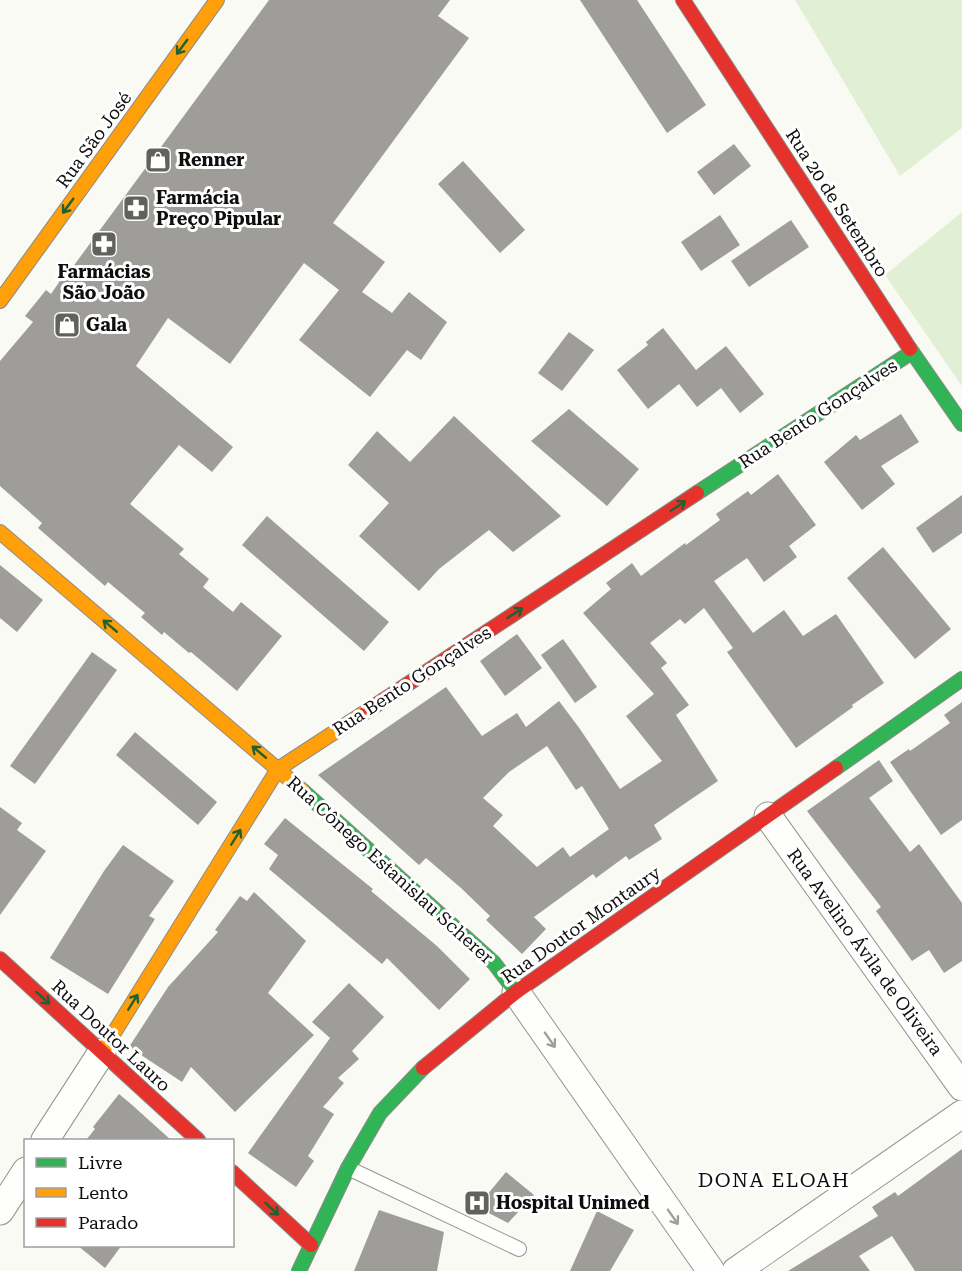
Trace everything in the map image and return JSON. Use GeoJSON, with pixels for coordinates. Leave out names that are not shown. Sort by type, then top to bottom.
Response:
{"type":"FeatureCollection","features":[{"type":"Feature","properties":{"kind":"street","name":"Rua São José"},"geometry":{"type":"LineString","coordinates":[[0,301],[217,0]]}},
{"type":"Feature","properties":{"kind":"street","name":"Rua 20 de Setembro"},"geometry":{"type":"LineString","coordinates":[[683,0],[912,352],[962,424]]}},
{"type":"Feature","properties":{"kind":"street","name":"Rua Bento Gonçalves"},"geometry":{"type":"LineString","coordinates":[[46,1139],[278,769],[912,352]]}},
{"type":"Feature","properties":{"kind":"street","name":"Rua Cônego Estanislau Scherer"},"geometry":{"type":"LineString","coordinates":[[0,532],[278,769],[494,963],[711,1271]]}},
{"type":"Feature","properties":{"kind":"street","name":"Rua Doutor Montaury"},"geometry":{"type":"LineString","coordinates":[[299,1271],[348,1168],[380,1113],[426,1065],[516,992],[962,679]]}},
{"type":"Feature","properties":{"kind":"street","name":"Rua Avelino Ávila de Oliveira"},"geometry":{"type":"LineString","coordinates":[[768,816],[962,1088]]}},
{"type":"Feature","properties":{"kind":"street","name":"Rua Doutor Lauro"},"geometry":{"type":"LineString","coordinates":[[0,958],[197,1139]]}},
{"type":"Feature","properties":{"kind":"street"},"geometry":{"type":"LineString","coordinates":[[736,1271],[962,1114]]}},
{"type":"Feature","properties":{"kind":"street"},"geometry":{"type":"LineString","coordinates":[[0,1211],[24,1174]]}},
{"type":"Feature","properties":{"kind":"street"},"geometry":{"type":"LineString","coordinates":[[234,1175],[311,1245]]}},
{"type":"Feature","properties":{"kind":"lane"},"geometry":{"type":"LineString","coordinates":[[348,1168],[519,1249]]}},
{"type":"Feature","properties":{"kind":"green space"},"geometry":{"type":"Polygon","coordinates":[[[795,0],[962,0],[962,128],[900,176],[795,0]]]}},
{"type":"Feature","properties":{"kind":"green space"},"geometry":{"type":"Polygon","coordinates":[[[962,212],[962,386],[885,275],[962,212]]]}},
{"type":"Feature","properties":{"kind":"building"},"geometry":{"type":"Polygon","coordinates":[[[269,0],[450,0],[438,16],[469,38],[333,223],[385,262],[362,292],[392,313],[409,292],[447,322],[421,360],[407,350],[370,397],[299,340],[339,290],[304,263],[230,364],[168,318],[136,366],[233,447],[212,472],[179,445],[130,504],[184,549],[179,554],[209,579],[203,587],[233,612],[241,602],[282,636],[237,691],[191,652],[189,653],[164,632],[162,635],[141,617],[145,613],[108,582],[105,586],[38,528],[42,523],[0,486],[0,361],[33,322],[25,316],[46,290],[51,294],[70,266],[72,268],[269,0]]]}},
{"type":"Feature","properties":{"kind":"building"},"geometry":{"type":"Polygon","coordinates":[[[580,0],[637,0],[706,105],[667,133],[580,0]]]}},
{"type":"Feature","properties":{"kind":"building"},"geometry":{"type":"Polygon","coordinates":[[[734,144],[751,166],[714,195],[697,172],[734,144]]]}},
{"type":"Feature","properties":{"kind":"building"},"geometry":{"type":"Polygon","coordinates":[[[463,161],[525,230],[500,253],[438,184],[463,161]]]}},
{"type":"Feature","properties":{"kind":"building"},"geometry":{"type":"Polygon","coordinates":[[[720,215],[740,245],[701,271],[681,242],[720,215]]]}},
{"type":"Feature","properties":{"kind":"building"},"geometry":{"type":"Polygon","coordinates":[[[791,220],[809,247],[749,287],[731,261],[791,220]]]}},
{"type":"Feature","properties":{"kind":"building"},"geometry":{"type":"Polygon","coordinates":[[[663,328],[696,370],[726,346],[764,394],[740,413],[721,388],[697,407],[679,384],[648,409],[617,370],[648,345],[646,342],[663,328]]]}},
{"type":"Feature","properties":{"kind":"building"},"geometry":{"type":"Polygon","coordinates":[[[569,332],[594,350],[562,391],[538,373],[569,332]]]}},
{"type":"Feature","properties":{"kind":"building"},"geometry":{"type":"Polygon","coordinates":[[[569,409],[639,469],[607,506],[531,441],[569,409]]]}},
{"type":"Feature","properties":{"kind":"building"},"geometry":{"type":"Polygon","coordinates":[[[901,414],[919,442],[881,466],[895,484],[862,510],[824,462],[856,435],[860,440],[901,414]]]}},
{"type":"Feature","properties":{"kind":"building"},"geometry":{"type":"Polygon","coordinates":[[[454,416],[561,516],[513,552],[489,530],[439,569],[419,591],[359,536],[389,503],[348,465],[377,431],[410,462],[454,416]]]}},
{"type":"Feature","properties":{"kind":"building"},"geometry":{"type":"Polygon","coordinates":[[[778,474],[816,525],[789,546],[797,557],[764,582],[747,558],[714,581],[753,633],[784,610],[803,636],[836,614],[884,683],[796,748],[727,652],[733,648],[704,608],[685,624],[680,619],[650,643],[667,663],[661,668],[689,705],[676,715],[718,781],[654,825],[662,839],[629,860],[626,856],[596,878],[593,874],[534,917],[546,929],[522,954],[486,920],[490,916],[461,888],[426,858],[419,865],[318,775],[446,687],[482,736],[517,713],[526,727],[559,701],[620,789],[662,761],[626,716],[654,694],[583,613],[611,589],[606,583],[632,563],[641,576],[720,520],[716,514],[748,491],[751,495],[778,474]],[[547,746],[509,772],[483,798],[503,815],[493,826],[537,867],[563,847],[570,857],[609,829],[582,786],[576,790],[547,746]]]}},
{"type":"Feature","properties":{"kind":"building"},"geometry":{"type":"Polygon","coordinates":[[[962,495],[962,533],[933,553],[916,528],[962,495]]]}},
{"type":"Feature","properties":{"kind":"building"},"geometry":{"type":"Polygon","coordinates":[[[267,516],[389,622],[364,651],[242,545],[267,516]]]}},
{"type":"Feature","properties":{"kind":"building"},"geometry":{"type":"Polygon","coordinates":[[[883,547],[951,629],[915,659],[847,578],[883,547]]]}},
{"type":"Feature","properties":{"kind":"building"},"geometry":{"type":"Polygon","coordinates":[[[0,565],[43,600],[17,632],[0,618],[0,565]]]}},
{"type":"Feature","properties":{"kind":"building"},"geometry":{"type":"Polygon","coordinates":[[[517,634],[542,668],[505,696],[480,661],[517,634]]]}},
{"type":"Feature","properties":{"kind":"building"},"geometry":{"type":"Polygon","coordinates":[[[563,639],[597,687],[575,703],[541,655],[563,639]]]}},
{"type":"Feature","properties":{"kind":"building"},"geometry":{"type":"Polygon","coordinates":[[[92,652],[117,670],[35,784],[10,766],[92,652]]]}},
{"type":"Feature","properties":{"kind":"building"},"geometry":{"type":"Polygon","coordinates":[[[962,702],[962,820],[941,835],[890,762],[950,723],[944,715],[962,702]]]}},
{"type":"Feature","properties":{"kind":"building"},"geometry":{"type":"Polygon","coordinates":[[[135,732],[217,802],[198,825],[116,755],[135,732]]]}},
{"type":"Feature","properties":{"kind":"building"},"geometry":{"type":"Polygon","coordinates":[[[879,760],[893,781],[869,798],[910,852],[919,844],[962,903],[962,961],[944,973],[929,950],[912,961],[876,911],[881,907],[807,811],[879,760]]]}},
{"type":"Feature","properties":{"kind":"building"},"geometry":{"type":"Polygon","coordinates":[[[0,807],[22,823],[17,830],[46,851],[0,915],[0,807]]]}},
{"type":"Feature","properties":{"kind":"building"},"geometry":{"type":"Polygon","coordinates":[[[285,818],[373,889],[371,891],[437,946],[470,979],[439,1010],[387,958],[382,964],[269,869],[278,855],[264,844],[285,818]]]}},
{"type":"Feature","properties":{"kind":"building"},"geometry":{"type":"Polygon","coordinates":[[[123,845],[174,881],[149,916],[155,919],[108,994],[50,958],[104,871],[123,845]]]}},
{"type":"Feature","properties":{"kind":"building"},"geometry":{"type":"Polygon","coordinates":[[[254,892],[306,941],[268,993],[314,1035],[235,1112],[191,1067],[182,1082],[129,1047],[168,987],[218,932],[215,930],[240,896],[247,901],[254,892]]]}},
{"type":"Feature","properties":{"kind":"building"},"geometry":{"type":"Polygon","coordinates":[[[349,983],[384,1017],[352,1051],[359,1059],[338,1078],[344,1083],[323,1107],[334,1114],[308,1156],[314,1161],[296,1187],[248,1153],[330,1038],[312,1022],[349,983]]]}},
{"type":"Feature","properties":{"kind":"building"},"geometry":{"type":"Polygon","coordinates":[[[119,1094],[170,1139],[87,1139],[95,1129],[93,1127],[119,1094]]]}},
{"type":"Feature","properties":{"kind":"building"},"geometry":{"type":"Polygon","coordinates":[[[962,1149],[962,1271],[915,1271],[892,1236],[859,1256],[870,1271],[788,1271],[878,1216],[872,1207],[895,1192],[898,1196],[962,1149]]]}},
{"type":"Feature","properties":{"kind":"building"},"geometry":{"type":"Polygon","coordinates":[[[506,1172],[534,1195],[508,1223],[477,1207],[506,1172]]]}},
{"type":"Feature","properties":{"kind":"building"},"geometry":{"type":"Polygon","coordinates":[[[379,1210],[444,1232],[437,1271],[354,1271],[379,1210]]]}},
{"type":"Feature","properties":{"kind":"building"},"geometry":{"type":"Polygon","coordinates":[[[597,1211],[634,1230],[610,1271],[570,1271],[597,1211]]]}},
{"type":"Feature","properties":{"kind":"building"},"geometry":{"type":"Polygon","coordinates":[[[79,1247],[121,1247],[105,1268],[79,1247]]]}},
{"type":"Feature","properties":{"kind":"traffic: fast"},"geometry":{"type":"LineString","coordinates":[[910,349],[962,424]]}},
{"type":"Feature","properties":{"kind":"traffic: fast"},"geometry":{"type":"LineString","coordinates":[[697,493],[912,352]]}},
{"type":"Feature","properties":{"kind":"traffic: fast"},"geometry":{"type":"LineString","coordinates":[[836,768],[962,679]]}},
{"type":"Feature","properties":{"kind":"traffic: fast"},"geometry":{"type":"LineString","coordinates":[[303,791],[494,963],[516,992]]}},
{"type":"Feature","properties":{"kind":"traffic: fast"},"geometry":{"type":"LineString","coordinates":[[299,1271],[348,1168],[380,1113],[423,1068]]}},
{"type":"Feature","properties":{"kind":"traffic: slow"},"geometry":{"type":"LineString","coordinates":[[0,301],[217,0]]}},
{"type":"Feature","properties":{"kind":"traffic: slow"},"geometry":{"type":"LineString","coordinates":[[0,532],[303,791]]}},
{"type":"Feature","properties":{"kind":"traffic: slow"},"geometry":{"type":"LineString","coordinates":[[102,1052],[278,769],[367,711]]}},
{"type":"Feature","properties":{"kind":"traffic: jam"},"geometry":{"type":"LineString","coordinates":[[683,0],[910,349]]}},
{"type":"Feature","properties":{"kind":"traffic: jam"},"geometry":{"type":"LineString","coordinates":[[367,711],[697,493]]}},
{"type":"Feature","properties":{"kind":"traffic: jam"},"geometry":{"type":"LineString","coordinates":[[423,1068],[516,992],[836,768]]}},
{"type":"Feature","properties":{"kind":"traffic: jam"},"geometry":{"type":"LineString","coordinates":[[0,959],[197,1139]]}},
{"type":"Feature","properties":{"kind":"traffic: jam"},"geometry":{"type":"LineString","coordinates":[[234,1174],[311,1245]]}},
{"type":"Feature","properties":{"kind":"place","name":"Renner"},"geometry":{"type":"Point","coordinates":[158,160]}},
{"type":"Feature","properties":{"kind":"place","name":"Farmácia Preço Pipular"},"geometry":{"type":"Point","coordinates":[136,208]}},
{"type":"Feature","properties":{"kind":"place","name":"Farmácias São João"},"geometry":{"type":"Point","coordinates":[104,244]}},
{"type":"Feature","properties":{"kind":"place","name":"Gala"},"geometry":{"type":"Point","coordinates":[67,325]}},
{"type":"Feature","properties":{"kind":"place","name":"Hospital Unimed"},"geometry":{"type":"Point","coordinates":[477,1203]}},
{"type":"Feature","properties":{"kind":"district","name":"DONA ELOAH"},"geometry":{"type":"Point","coordinates":[774,1180]}}]}
